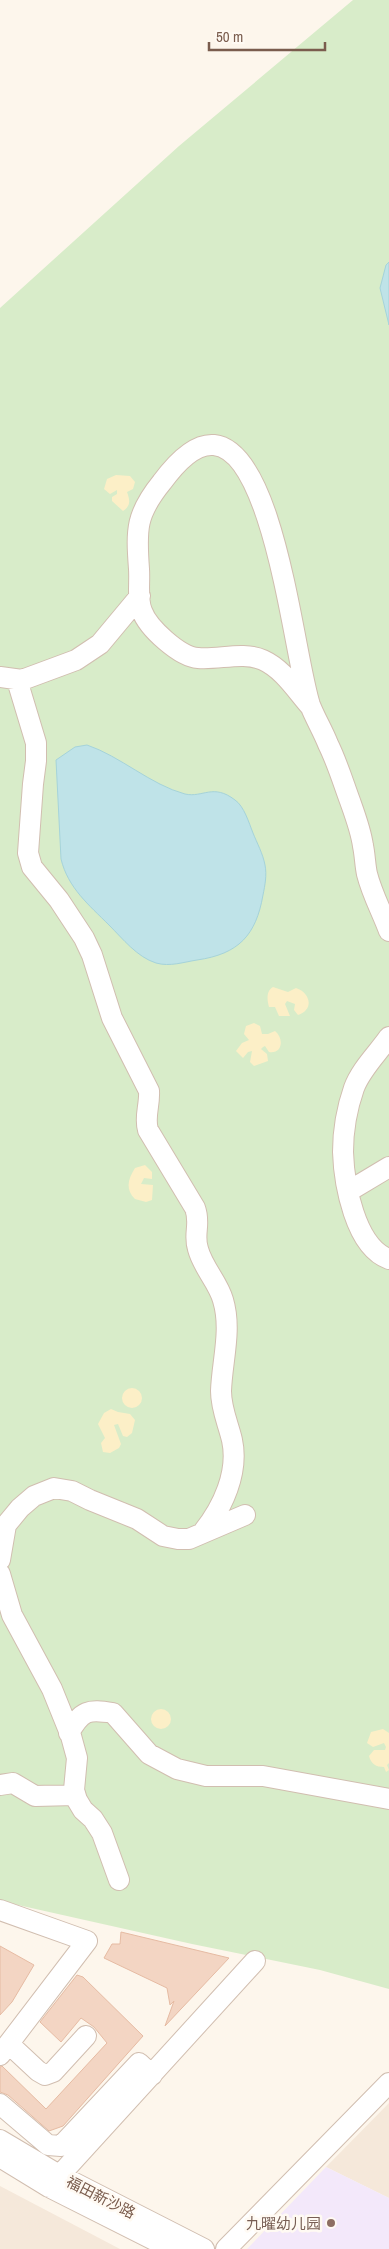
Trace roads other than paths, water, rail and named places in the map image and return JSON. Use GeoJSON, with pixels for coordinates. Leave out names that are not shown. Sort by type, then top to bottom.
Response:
{"type":"FeatureCollection","features":[{"type":"Feature","properties":{"kind":"street"},"geometry":{"type":"LineString","coordinates":[[310,706],[279,671],[262,660],[234,656],[196,658],[182,653],[152,627],[141,611],[138,535],[139,519],[143,509],[171,470],[186,456],[208,445],[229,450],[257,492],[271,527],[281,565],[310,706],[330,747],[351,803],[363,842],[367,873],[389,931]]}},
{"type":"Feature","properties":{"kind":"street"},"geometry":{"type":"LineString","coordinates":[[8,678],[22,680],[76,660],[100,644],[140,596]]}},
{"type":"Feature","properties":{"kind":"street"},"geometry":{"type":"LineString","coordinates":[[8,678],[36,743],[28,853],[32,867],[69,915],[84,938],[92,955],[112,1018],[149,1091],[150,1104],[146,1122],[148,1130],[195,1208],[199,1219],[196,1235],[197,1248],[223,1299],[227,1318],[221,1406],[232,1442],[231,1477],[220,1505],[203,1532]]}},
{"type":"Feature","properties":{"kind":"street"},"geometry":{"type":"LineString","coordinates":[[389,1037],[355,1086],[344,1128],[343,1152],[354,1215],[367,1241],[375,1252],[389,1259]]}},
{"type":"Feature","properties":{"kind":"street"},"geometry":{"type":"LineString","coordinates":[[349,1191],[389,1167]]}},
{"type":"Feature","properties":{"kind":"street"},"geometry":{"type":"LineString","coordinates":[[0,1560],[2,1528],[34,1496],[44,1491],[60,1488],[72,1491],[137,1519],[163,1536],[189,1539],[245,1515]]}},
{"type":"Feature","properties":{"kind":"street"},"geometry":{"type":"LineString","coordinates":[[0,1574],[12,1615],[52,1688],[69,1733],[77,1758],[75,1795],[82,1810],[97,1825],[106,1842],[112,1866],[119,1880]]}},
{"type":"Feature","properties":{"kind":"street"},"geometry":{"type":"LineString","coordinates":[[69,1733],[79,1717],[84,1713],[92,1710],[113,1713],[149,1754],[177,1769],[206,1776],[263,1776],[389,1799]]}},
{"type":"Feature","properties":{"kind":"street"},"geometry":{"type":"LineString","coordinates":[[0,1785],[7,1782],[13,1783],[35,1796],[75,1795]]}},
{"type":"Feature","properties":{"kind":"street"},"geometry":{"type":"LineString","coordinates":[[0,1910],[87,1941],[4,2049],[45,2075],[53,2072],[86,2036]]}},
{"type":"Feature","properties":{"kind":"street"},"geometry":{"type":"LineString","coordinates":[[54,2181],[255,1962]]}},
{"type":"Feature","properties":{"kind":"street"},"geometry":{"type":"LineString","coordinates":[[0,2104],[48,2145],[61,2146],[139,2063],[152,2075]]}},
{"type":"Feature","properties":{"kind":"street"},"geometry":{"type":"LineString","coordinates":[[226,2249],[389,2083]]}},
{"type":"Feature","properties":{"kind":"street","name":"福田新沙路"},"geometry":{"type":"LineString","coordinates":[[0,2140],[54,2181],[172,2249]]}},
{"type":"Feature","properties":{"kind":"street","name":"福田新沙路"},"geometry":{"type":"LineString","coordinates":[[0,2157],[204,2249]]}},
{"type":"Feature","properties":{"kind":"water"},"geometry":{"type":"Polygon","coordinates":[[[389,262],[389,325],[380,288],[386,265],[389,262]]]}},
{"type":"Feature","properties":{"kind":"water"},"geometry":{"type":"Polygon","coordinates":[[[87,745],[111,756],[172,790],[191,795],[220,792],[235,800],[241,806],[263,857],[266,876],[256,921],[250,932],[234,947],[212,957],[182,963],[156,963],[131,947],[87,903],[74,887],[61,859],[56,760],[75,747],[87,745]]]}},
{"type":"Feature","properties":{"kind":"place","name":"九曜幼儿园"},"geometry":{"type":"Point","coordinates":[331,2223]}}]}
